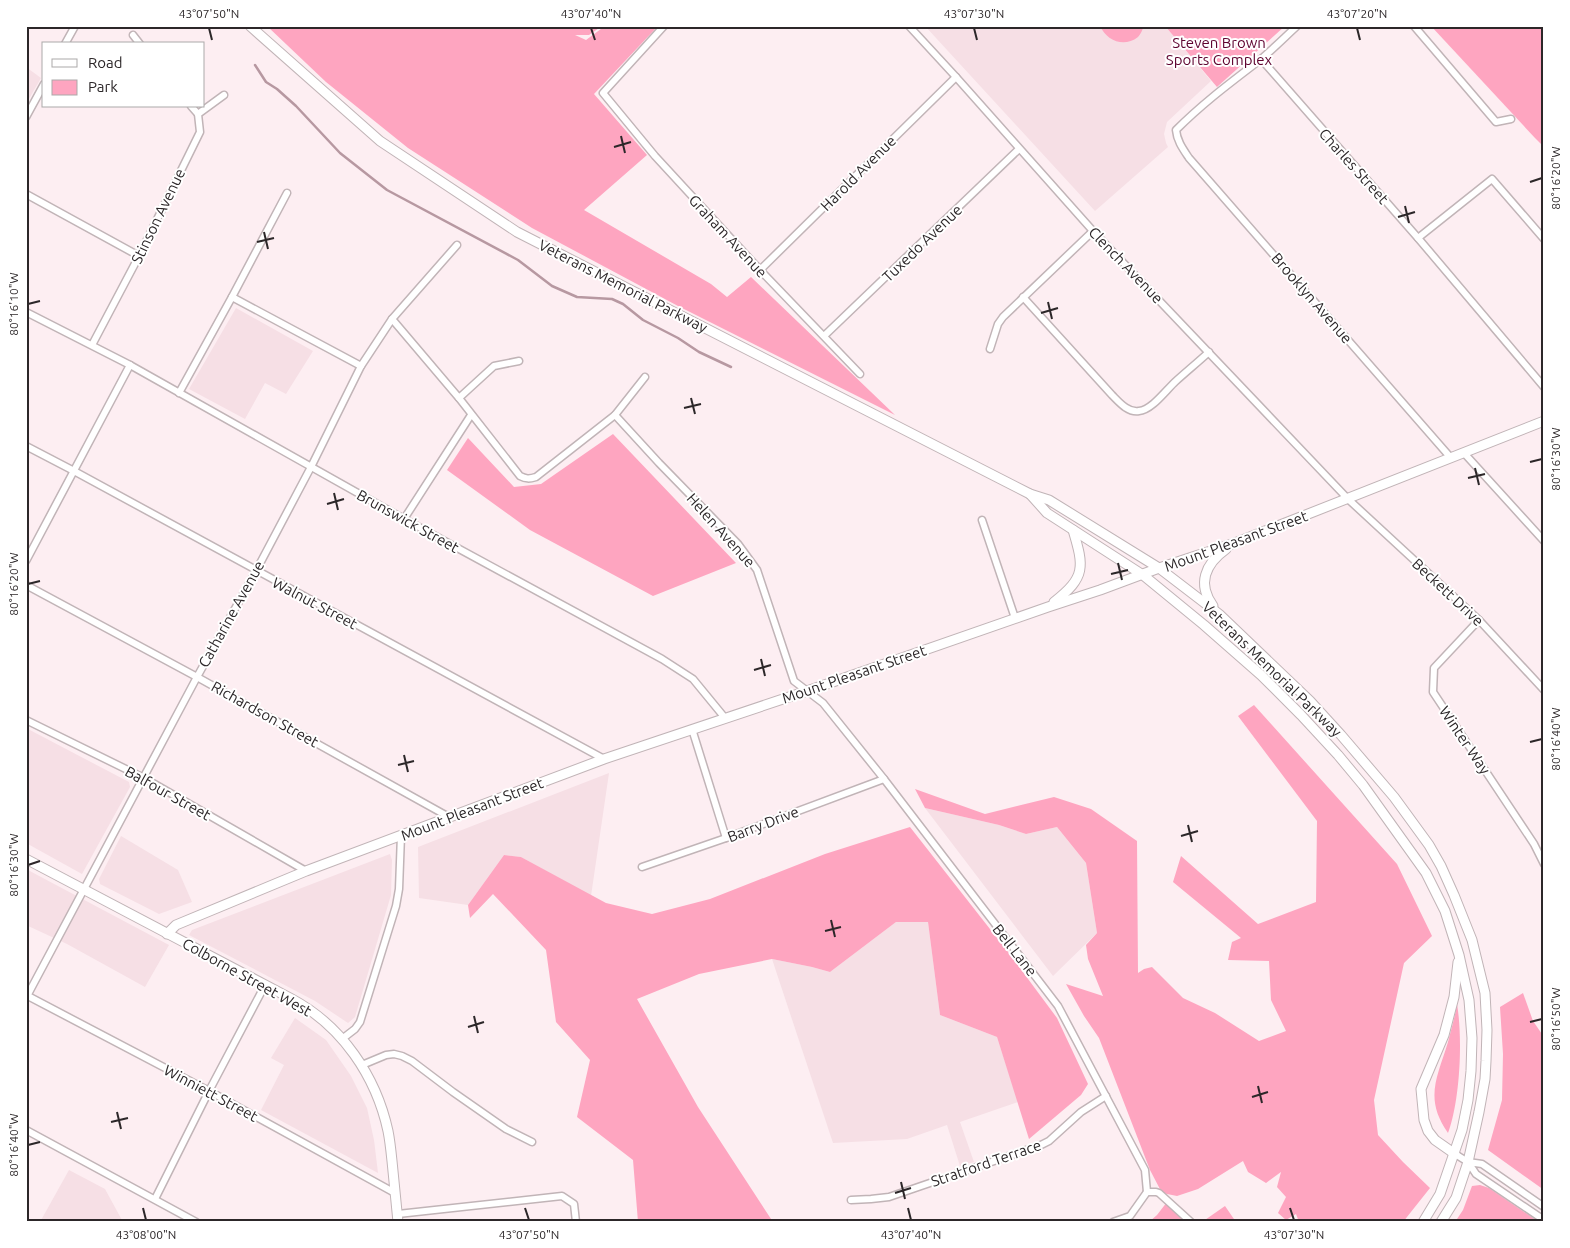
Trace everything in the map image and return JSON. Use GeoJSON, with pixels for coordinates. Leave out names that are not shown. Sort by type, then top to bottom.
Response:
{"type":"FeatureCollection","features":[{"type":"Feature","properties":{"kind":"main road","name":"Veterans Memorial Parkway"},"geometry":{"type":"LineString","coordinates":[[250,26],[380,140],[517,232],[1030,494],[1048,500],[1159,568],[1219,614],[1310,701],[1394,797],[1429,845],[1454,895],[1472,940],[1479,966],[1485,993],[1486,1021],[1486,1061],[1480,1112],[1468,1162],[1456,1198],[1441,1222]]}},
{"type":"Feature","properties":{"kind":"main road","name":"Mount Pleasant Street"},"geometry":{"type":"LineString","coordinates":[[167,934],[176,925],[306,871],[604,759],[1232,544],[1544,421]]}},
{"type":"Feature","properties":{"kind":"main road","name":"Veterans Memorial Parkway"},"geometry":{"type":"LineString","coordinates":[[1030,494],[1047,513],[1143,575],[1204,625],[1260,675],[1338,755],[1363,785],[1426,873],[1445,911],[1459,955],[1469,1000],[1472,1038],[1468,1100],[1462,1130],[1440,1194],[1423,1222]]}},
{"type":"Feature","properties":{"kind":"main road"},"geometry":{"type":"LineString","coordinates":[[1048,607],[1068,591],[1076,580],[1081,568],[1081,556],[1073,530]]}},
{"type":"Feature","properties":{"kind":"main road"},"geometry":{"type":"LineString","coordinates":[[1219,614],[1208,600],[1204,583],[1206,573],[1217,555],[1232,544]]}},
{"type":"Feature","properties":{"kind":"main road","name":"Colborne Street West"},"geometry":{"type":"LineString","coordinates":[[26,859],[265,985],[308,1009],[330,1026],[362,1065],[383,1110],[389,1132],[398,1218]]}},
{"type":"Feature","properties":{"kind":"main road"},"geometry":{"type":"LineString","coordinates":[[1455,1154],[1435,1140],[1428,1131],[1424,1120],[1421,1089],[1444,1035],[1454,997],[1459,955]]}},
{"type":"Feature","properties":{"kind":"street"},"geometry":{"type":"LineString","coordinates":[[66,42],[75,26]]}},
{"type":"Feature","properties":{"kind":"street","name":"Graham Avenue"},"geometry":{"type":"LineString","coordinates":[[664,26],[603,93],[655,156],[760,270],[860,374]]}},
{"type":"Feature","properties":{"kind":"street","name":"Clench Avenue"},"geometry":{"type":"LineString","coordinates":[[909,26],[1093,232],[1348,499]]}},
{"type":"Feature","properties":{"kind":"street"},"geometry":{"type":"LineString","coordinates":[[1261,59],[1298,26]]}},
{"type":"Feature","properties":{"kind":"street"},"geometry":{"type":"LineString","coordinates":[[1414,26],[1496,122],[1512,119]]}},
{"type":"Feature","properties":{"kind":"street"},"geometry":{"type":"LineString","coordinates":[[133,36],[138,42]]}},
{"type":"Feature","properties":{"kind":"street","name":"Brooklyn Avenue"},"geometry":{"type":"LineString","coordinates":[[1261,59],[1189,116],[1176,130],[1180,145],[1189,158],[1451,458]]}},
{"type":"Feature","properties":{"kind":"street","name":"Charles Street"},"geometry":{"type":"LineString","coordinates":[[1261,59],[1418,238],[1544,388]]}},
{"type":"Feature","properties":{"kind":"street","name":"Harold Avenue"},"geometry":{"type":"LineString","coordinates":[[760,270],[956,77]]}},
{"type":"Feature","properties":{"kind":"street"},"geometry":{"type":"LineString","coordinates":[[26,117],[42,88]]}},
{"type":"Feature","properties":{"kind":"street"},"geometry":{"type":"LineString","coordinates":[[193,108],[198,114],[224,95]]}},
{"type":"Feature","properties":{"kind":"street","name":"Stinson Avenue"},"geometry":{"type":"LineString","coordinates":[[92,345],[139,256],[200,132],[198,114]]}},
{"type":"Feature","properties":{"kind":"street","name":"Tuxedo Avenue"},"geometry":{"type":"LineString","coordinates":[[824,336],[1019,149]]}},
{"type":"Feature","properties":{"kind":"street"},"geometry":{"type":"LineString","coordinates":[[1418,238],[1492,180],[1544,239]]}},
{"type":"Feature","properties":{"kind":"street"},"geometry":{"type":"LineString","coordinates":[[179,393],[287,193]]}},
{"type":"Feature","properties":{"kind":"street"},"geometry":{"type":"LineString","coordinates":[[26,194],[139,256]]}},
{"type":"Feature","properties":{"kind":"street"},"geometry":{"type":"LineString","coordinates":[[990,349],[998,324],[1003,317],[1093,232]]}},
{"type":"Feature","properties":{"kind":"street","name":"Catharine Avenue"},"geometry":{"type":"LineString","coordinates":[[27,996],[311,468],[361,366],[392,319],[457,245]]}},
{"type":"Feature","properties":{"kind":"street"},"geometry":{"type":"LineString","coordinates":[[1023,297],[1112,395],[1125,407],[1132,410],[1139,411],[1153,404],[1209,352]]}},
{"type":"Feature","properties":{"kind":"street"},"geometry":{"type":"LineString","coordinates":[[232,298],[361,366]]}},
{"type":"Feature","properties":{"kind":"street","name":"Brunswick Street"},"geometry":{"type":"LineString","coordinates":[[26,312],[130,365],[311,468],[662,659],[693,679],[725,718]]}},
{"type":"Feature","properties":{"kind":"street"},"geometry":{"type":"LineString","coordinates":[[392,319],[459,398],[470,415],[520,476],[530,479],[536,477],[615,415],[645,378]]}},
{"type":"Feature","properties":{"kind":"street"},"geometry":{"type":"LineString","coordinates":[[459,398],[494,366],[519,361]]}},
{"type":"Feature","properties":{"kind":"street"},"geometry":{"type":"LineString","coordinates":[[26,561],[130,365]]}},
{"type":"Feature","properties":{"kind":"street"},"geometry":{"type":"LineString","coordinates":[[404,519],[470,415]]}},
{"type":"Feature","properties":{"kind":"street","name":"Helen Avenue"},"geometry":{"type":"LineString","coordinates":[[615,415],[738,544],[757,570],[794,681],[807,691]]}},
{"type":"Feature","properties":{"kind":"street","name":"Walnut Street"},"geometry":{"type":"LineString","coordinates":[[26,446],[604,759]]}},
{"type":"Feature","properties":{"kind":"street"},"geometry":{"type":"LineString","coordinates":[[1464,453],[1544,541]]}},
{"type":"Feature","properties":{"kind":"street","name":"Beckett Drive"},"geometry":{"type":"LineString","coordinates":[[1348,499],[1479,620],[1544,690]]}},
{"type":"Feature","properties":{"kind":"street"},"geometry":{"type":"LineString","coordinates":[[982,520],[1016,618]]}},
{"type":"Feature","properties":{"kind":"street","name":"Richardson Street"},"geometry":{"type":"LineString","coordinates":[[26,585],[450,817]]}},
{"type":"Feature","properties":{"kind":"street","name":"Winter Way"},"geometry":{"type":"LineString","coordinates":[[1479,620],[1434,668],[1433,692],[1534,844],[1544,864]]}},
{"type":"Feature","properties":{"kind":"street","name":"Bell Lane"},"geometry":{"type":"LineString","coordinates":[[807,691],[823,703],[884,778],[1058,1006],[1145,1170],[1147,1192]]}},
{"type":"Feature","properties":{"kind":"street","name":"Balfour Street"},"geometry":{"type":"LineString","coordinates":[[26,720],[144,778],[306,871]]}},
{"type":"Feature","properties":{"kind":"street"},"geometry":{"type":"LineString","coordinates":[[692,729],[726,838]]}},
{"type":"Feature","properties":{"kind":"street","name":"Barry Drive"},"geometry":{"type":"LineString","coordinates":[[642,867],[726,838],[884,778]]}},
{"type":"Feature","properties":{"kind":"street"},"geometry":{"type":"LineString","coordinates":[[342,1039],[355,1029],[363,1016],[391,926],[399,889],[401,835]]}},
{"type":"Feature","properties":{"kind":"street"},"geometry":{"type":"LineString","coordinates":[[155,1199],[208,1091],[265,985]]}},
{"type":"Feature","properties":{"kind":"street","name":"Winniett Street"},"geometry":{"type":"LineString","coordinates":[[27,996],[208,1091],[395,1193]]}},
{"type":"Feature","properties":{"kind":"street"},"geometry":{"type":"LineString","coordinates":[[362,1065],[386,1055],[402,1056],[412,1061],[506,1129],[532,1142]]}},
{"type":"Feature","properties":{"kind":"street","name":"Stratford Terrace"},"geometry":{"type":"LineString","coordinates":[[852,1200],[871,1200],[889,1196],[1041,1145],[1049,1141],[1081,1112],[1106,1096]]}},
{"type":"Feature","properties":{"kind":"street"},"geometry":{"type":"LineString","coordinates":[[26,1130],[196,1222]]}},
{"type":"Feature","properties":{"kind":"street"},"geometry":{"type":"LineString","coordinates":[[1455,1154],[1468,1162],[1482,1164],[1544,1207]]}},
{"type":"Feature","properties":{"kind":"street"},"geometry":{"type":"LineString","coordinates":[[1468,1162],[1476,1174],[1544,1220]]}},
{"type":"Feature","properties":{"kind":"street"},"geometry":{"type":"LineString","coordinates":[[1113,1222],[1130,1216],[1147,1192],[1156,1192],[1165,1197],[1191,1222]]}},
{"type":"Feature","properties":{"kind":"street"},"geometry":{"type":"LineString","coordinates":[[398,1218],[562,1196],[574,1204],[576,1222]]}},
{"type":"Feature","properties":{"kind":"shaded area"},"geometry":{"type":"Polygon","coordinates":[[[925,26],[1165,26],[1211,81],[1167,122],[1164,134],[1168,147],[1095,211],[925,26]]]}},
{"type":"Feature","properties":{"kind":"shaded area"},"geometry":{"type":"Polygon","coordinates":[[[26,67],[41,78],[26,104],[26,67]]]}},
{"type":"Feature","properties":{"kind":"shaded area"},"geometry":{"type":"Polygon","coordinates":[[[236,308],[313,351],[286,394],[265,383],[245,419],[189,389],[236,308]]]}},
{"type":"Feature","properties":{"kind":"shaded area"},"geometry":{"type":"Polygon","coordinates":[[[26,728],[129,782],[130,787],[82,874],[26,843],[26,728]]]}},
{"type":"Feature","properties":{"kind":"shaded area"},"geometry":{"type":"Polygon","coordinates":[[[609,773],[591,896],[521,857],[504,855],[468,905],[419,898],[418,847],[609,773]]]}},
{"type":"Feature","properties":{"kind":"shaded area"},"geometry":{"type":"Polygon","coordinates":[[[925,808],[999,825],[1026,834],[1057,827],[1086,863],[1097,933],[1053,976],[925,808]]]}},
{"type":"Feature","properties":{"kind":"shaded area"},"geometry":{"type":"Polygon","coordinates":[[[121,836],[178,870],[192,902],[159,914],[100,884],[99,879],[121,836]]]}},
{"type":"Feature","properties":{"kind":"shaded area"},"geometry":{"type":"Polygon","coordinates":[[[390,854],[392,860],[391,895],[355,1017],[348,1023],[315,1001],[189,935],[192,930],[390,854]]]}},
{"type":"Feature","properties":{"kind":"shaded area"},"geometry":{"type":"Polygon","coordinates":[[[26,869],[169,945],[145,987],[67,944],[26,925],[26,869]]]}},
{"type":"Feature","properties":{"kind":"shaded area"},"geometry":{"type":"Polygon","coordinates":[[[896,922],[928,922],[940,1015],[997,1037],[1018,1102],[960,1122],[974,1162],[960,1166],[947,1125],[907,1139],[833,1143],[772,959],[830,972],[896,922]]]}},
{"type":"Feature","properties":{"kind":"shaded area"},"geometry":{"type":"Polygon","coordinates":[[[295,1018],[326,1040],[351,1076],[367,1108],[374,1140],[378,1173],[261,1110],[284,1065],[271,1058],[295,1018]]]}},
{"type":"Feature","properties":{"kind":"shaded area"},"geometry":{"type":"Polygon","coordinates":[[[69,1170],[105,1189],[123,1222],[40,1222],[69,1170]]]}},
{"type":"Feature","properties":{"kind":"green space"},"geometry":{"type":"Polygon","coordinates":[[[267,26],[602,26],[589,35],[575,35],[586,40],[605,26],[658,26],[594,94],[647,155],[584,210],[711,284],[727,297],[751,277],[895,415],[678,306],[532,228],[408,148],[326,82],[267,26]]]}},
{"type":"Feature","properties":{"kind":"green space"},"geometry":{"type":"Polygon","coordinates":[[[1100,26],[1144,26],[1138,37],[1122,42],[1111,39],[1100,26]]]}},
{"type":"Feature","properties":{"kind":"green space","name":"Steven Brown Sports Complex"},"geometry":{"type":"Polygon","coordinates":[[[1165,26],[1285,26],[1217,87],[1165,26]]]}},
{"type":"Feature","properties":{"kind":"green space"},"geometry":{"type":"Polygon","coordinates":[[[1431,26],[1544,26],[1544,147],[1535,138],[1431,26]]]}},
{"type":"Feature","properties":{"kind":"green space"},"geometry":{"type":"Polygon","coordinates":[[[613,434],[736,563],[653,596],[530,530],[447,470],[468,438],[514,487],[541,484],[613,434]]]}},
{"type":"Feature","properties":{"kind":"green space"},"geometry":{"type":"Polygon","coordinates":[[[1254,705],[1397,864],[1432,936],[1404,963],[1374,1100],[1378,1135],[1430,1188],[1403,1222],[1299,1222],[1296,1214],[1286,1220],[1278,1213],[1286,1197],[1277,1187],[1281,1172],[1266,1183],[1248,1172],[1243,1161],[1198,1189],[1177,1196],[1162,1193],[1150,1170],[1099,1038],[1066,984],[1103,996],[1088,959],[1086,945],[1097,933],[1086,863],[1057,827],[1026,834],[999,825],[925,808],[915,789],[985,814],[1054,797],[1091,809],[1137,841],[1138,973],[1152,967],[1183,998],[1215,1013],[1259,1041],[1286,1031],[1271,1000],[1269,961],[1228,960],[1232,942],[1241,938],[1173,882],[1181,856],[1258,924],[1316,902],[1317,821],[1238,716],[1254,705]]]}},
{"type":"Feature","properties":{"kind":"green space"},"geometry":{"type":"Polygon","coordinates":[[[910,827],[1057,1018],[1088,1084],[1081,1095],[1029,1139],[997,1037],[940,1015],[928,922],[896,922],[830,972],[772,959],[699,974],[637,999],[698,1107],[773,1222],[638,1222],[633,1160],[577,1117],[590,1060],[556,1022],[546,950],[493,894],[470,918],[468,905],[504,855],[521,857],[606,903],[652,914],[710,899],[825,854],[910,827]]]}},
{"type":"Feature","properties":{"kind":"green space"},"geometry":{"type":"Polygon","coordinates":[[[1523,993],[1533,1021],[1544,1037],[1544,1190],[1488,1150],[1502,1100],[1503,1054],[1500,1007],[1523,993]]]}},
{"type":"Feature","properties":{"kind":"green space"},"geometry":{"type":"Polygon","coordinates":[[[1457,1004],[1460,1034],[1458,1087],[1448,1133],[1436,1110],[1435,1088],[1457,1004]]]}},
{"type":"Feature","properties":{"kind":"green space"},"geometry":{"type":"Polygon","coordinates":[[[1480,1185],[1489,1188],[1539,1222],[1455,1222],[1463,1210],[1472,1186],[1480,1185]]]}},
{"type":"Feature","properties":{"kind":"green space"},"geometry":{"type":"Polygon","coordinates":[[[1167,1202],[1195,1222],[1149,1222],[1167,1202]]]}},
{"type":"Feature","properties":{"kind":"green space"},"geometry":{"type":"Polygon","coordinates":[[[1225,1206],[1236,1222],[1202,1222],[1225,1206]]]}},
{"type":"Feature","properties":{"kind":"waterway"},"geometry":{"type":"LineString","coordinates":[[255,65],[266,82],[296,106],[340,153],[387,190],[518,260],[552,286],[577,297],[612,299],[623,304],[643,320],[678,338],[699,352],[731,367]]}}]}
